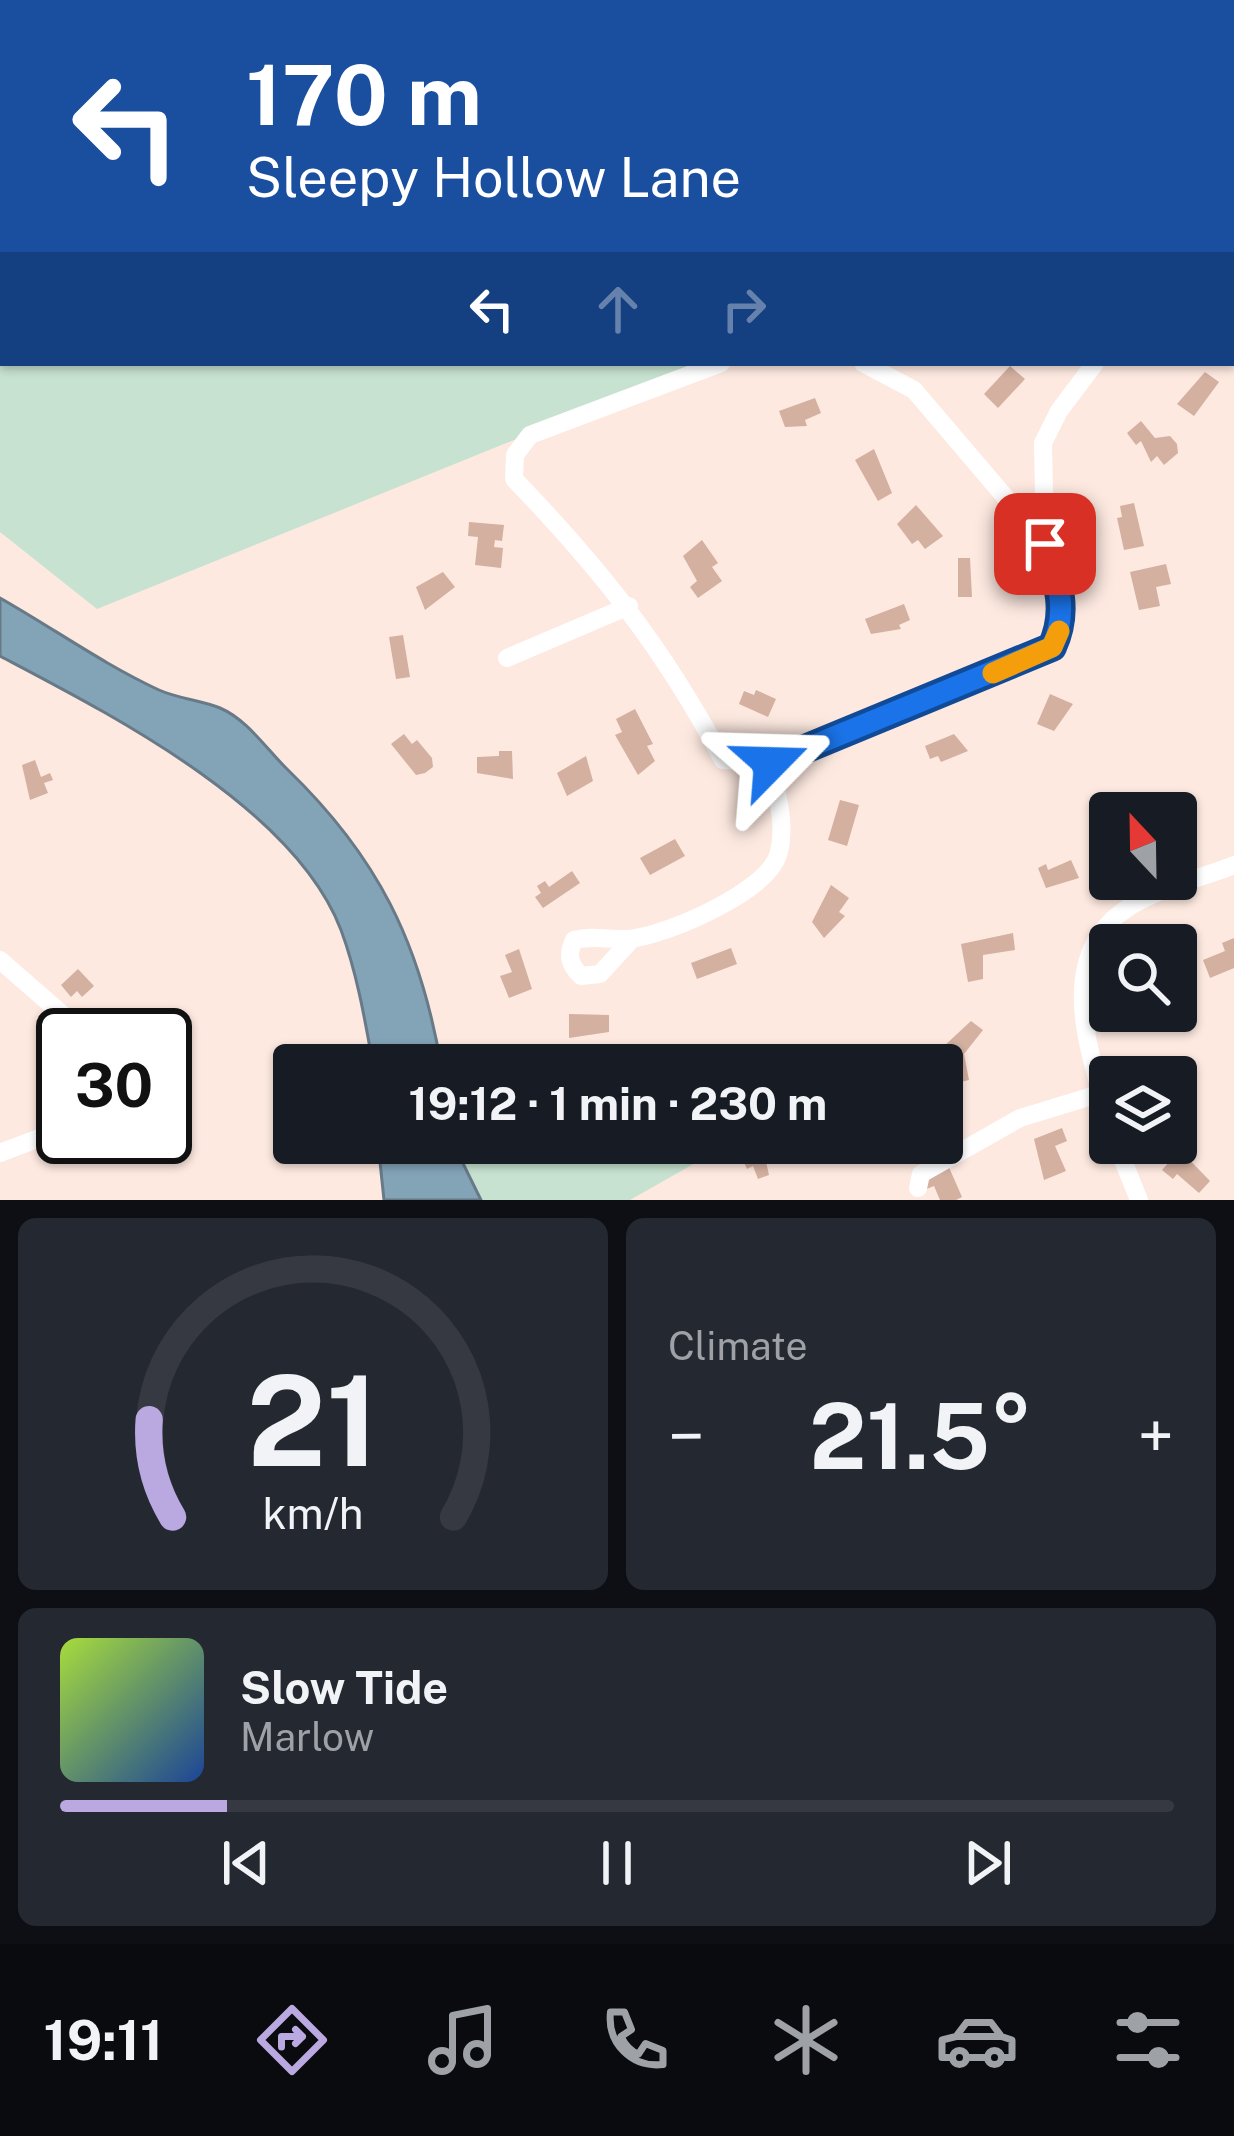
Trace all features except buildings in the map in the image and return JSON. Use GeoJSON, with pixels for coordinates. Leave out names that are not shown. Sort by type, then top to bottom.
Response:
{"type":"FeatureCollection","features":[{"type":"Feature","properties":{"kind":"street"},"geometry":{"type":"LineString","coordinates":[[713,366],[530,435],[514,455],[514,479],[598,566],[628,606],[674,669],[723,760],[771,763],[1052,647],[1063,622],[1045,544],[1043,442],[1093,366]]}},
{"type":"Feature","properties":{"kind":"street"},"geometry":{"type":"LineString","coordinates":[[869,366],[914,390],[1045,544]]}},
{"type":"Feature","properties":{"kind":"street"},"geometry":{"type":"LineString","coordinates":[[507,658],[628,606]]}},
{"type":"Feature","properties":{"kind":"street"},"geometry":{"type":"LineString","coordinates":[[632,939],[730,900],[768,872],[778,855],[780,818],[771,763]]}},
{"type":"Feature","properties":{"kind":"street"},"geometry":{"type":"LineString","coordinates":[[1093,1056],[1081,1006],[1090,954],[1106,926],[1130,906],[1234,865]]}},
{"type":"Feature","properties":{"kind":"street"},"geometry":{"type":"LineString","coordinates":[[0,959],[55,1008]]}},
{"type":"Feature","properties":{"kind":"street"},"geometry":{"type":"LineString","coordinates":[[918,1188],[921,1174],[938,1162],[980,1145],[1020,1118],[1089,1097]]}},
{"type":"Feature","properties":{"kind":"street"},"geometry":{"type":"LineString","coordinates":[[0,1154],[36,1140]]}},
{"type":"Feature","properties":{"kind":"street"},"geometry":{"type":"LineString","coordinates":[[1124,1164],[1138,1200]]}},
{"type":"Feature","properties":{"kind":"green space"},"geometry":{"type":"Polygon","coordinates":[[[0,366],[697,366],[97,609],[0,532],[0,366]]]}},
{"type":"Feature","properties":{"kind":"green space"},"geometry":{"type":"Polygon","coordinates":[[[463,1164],[693,1164],[630,1200],[481,1200],[463,1164]]]}},
{"type":"Feature","properties":{"kind":"water"},"geometry":{"type":"Polygon","coordinates":[[[0,598],[138,680],[213,705],[248,728],[319,802],[370,869],[407,940],[437,1044],[369,1044],[347,946],[317,885],[283,843],[241,805],[144,736],[0,656],[0,598]]]}},
{"type":"Feature","properties":{"kind":"water"},"geometry":{"type":"Polygon","coordinates":[[[380,1164],[463,1164],[481,1200],[384,1200],[380,1164]]]}},
{"type":"Feature","properties":{"kind":"slow traffic"},"geometry":{"type":"LineString","coordinates":[[993,673],[1052,647],[1059,631]]}},
{"type":"Feature","properties":{"kind":"route"},"geometry":{"type":"LineString","coordinates":[[771,763],[1052,647],[1063,622],[1061,590],[1045,544]]}}]}
